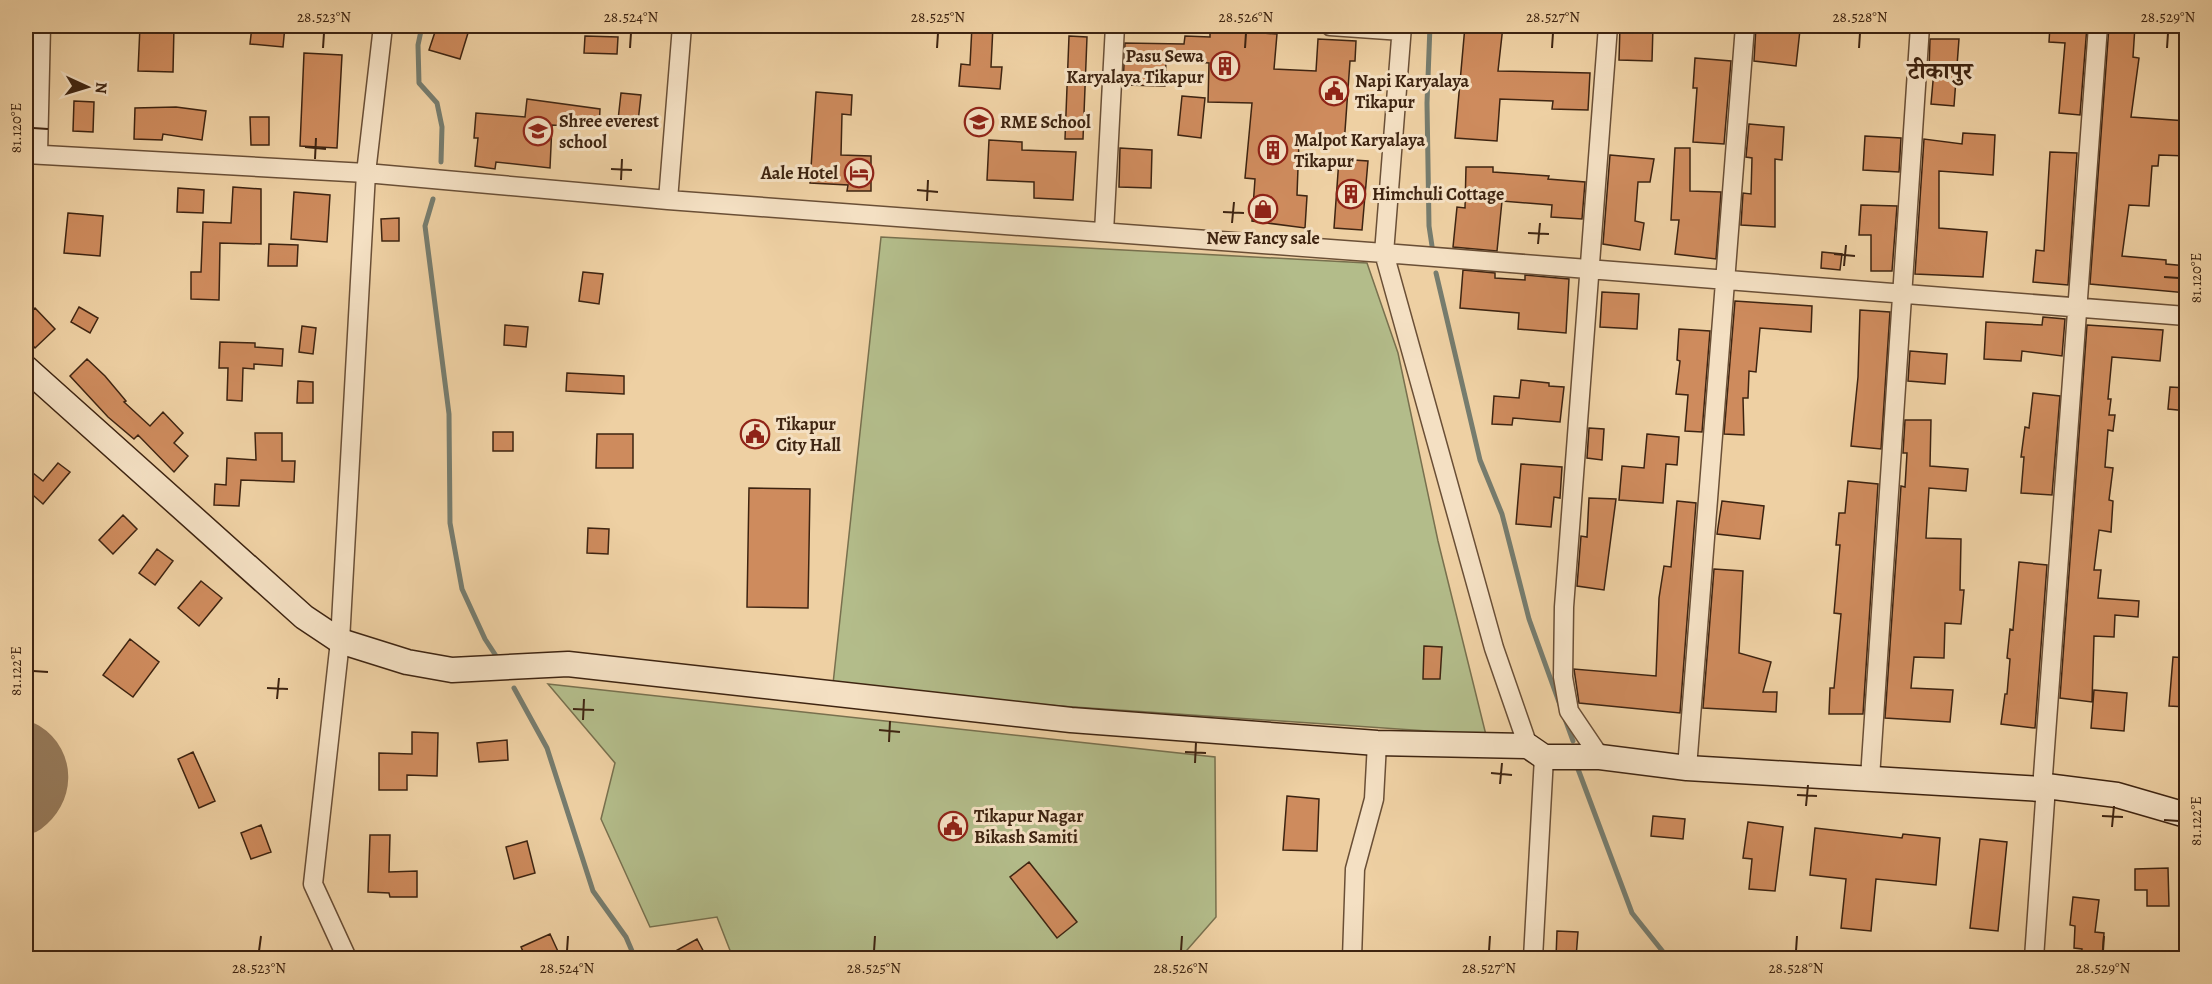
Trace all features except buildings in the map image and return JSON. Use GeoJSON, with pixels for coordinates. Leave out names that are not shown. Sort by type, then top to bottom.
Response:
{"type":"FeatureCollection","features":[{"type":"Feature","properties":{"kind":"street"},"geometry":{"type":"LineString","coordinates":[[41,26],[32,154],[366,172],[668,200],[2187,316]]}},
{"type":"Feature","properties":{"kind":"street"},"geometry":{"type":"LineString","coordinates":[[347,958],[313,884],[340,641],[366,172],[383,26]]}},
{"type":"Feature","properties":{"kind":"street"},"geometry":{"type":"LineString","coordinates":[[668,200],[682,26]]}},
{"type":"Feature","properties":{"kind":"street"},"geometry":{"type":"LineString","coordinates":[[1104,232],[1115,26]]}},
{"type":"Feature","properties":{"kind":"street"},"geometry":{"type":"LineString","coordinates":[[1330,26],[1402,28],[1384,253],[1494,648],[1536,751],[1533,958]]}},
{"type":"Feature","properties":{"kind":"street"},"geometry":{"type":"LineString","coordinates":[[1600,757],[1569,711],[1563,678],[1564,607],[1608,26]]}},
{"type":"Feature","properties":{"kind":"street"},"geometry":{"type":"LineString","coordinates":[[1687,768],[1745,26]]}},
{"type":"Feature","properties":{"kind":"street"},"geometry":{"type":"LineString","coordinates":[[1870,778],[1920,26]]}},
{"type":"Feature","properties":{"kind":"street"},"geometry":{"type":"LineString","coordinates":[[2034,958],[2098,26]]}},
{"type":"Feature","properties":{"kind":"street"},"geometry":{"type":"LineString","coordinates":[[26,368],[304,617],[340,641],[407,662],[452,670],[568,664],[1071,720],[1377,743],[1536,751],[1687,768],[2044,788],[2117,795],[2187,815]]}},
{"type":"Feature","properties":{"kind":"street"},"geometry":{"type":"LineString","coordinates":[[1352,958],[1355,869],[1374,799],[1377,743]]}},
{"type":"Feature","properties":{"kind":"green space"},"geometry":{"type":"Polygon","coordinates":[[[881,237],[1367,263],[1398,353],[1438,541],[1486,735],[1003,702],[833,684],[881,237]]]}},
{"type":"Feature","properties":{"kind":"green space"},"geometry":{"type":"Polygon","coordinates":[[[548,684],[1215,757],[1216,917],[1180,958],[733,958],[717,917],[650,927],[601,819],[615,763],[548,684]]]}},
{"type":"Feature","properties":{"kind":"waterway"},"geometry":{"type":"LineString","coordinates":[[422,26],[418,45],[419,83],[437,103],[442,127],[441,162]]}},
{"type":"Feature","properties":{"kind":"waterway"},"geometry":{"type":"LineString","coordinates":[[1430,26],[1427,103],[1429,226],[1432,246]]}},
{"type":"Feature","properties":{"kind":"waterway"},"geometry":{"type":"LineString","coordinates":[[433,199],[425,226],[449,414],[450,523],[462,589],[485,639],[500,662]]}},
{"type":"Feature","properties":{"kind":"waterway"},"geometry":{"type":"LineString","coordinates":[[1436,273],[1480,460],[1502,514],[1529,619],[1573,741]]}},
{"type":"Feature","properties":{"kind":"waterway"},"geometry":{"type":"LineString","coordinates":[[514,688],[547,748],[593,891],[626,937],[635,958]]}},
{"type":"Feature","properties":{"kind":"waterway"},"geometry":{"type":"LineString","coordinates":[[1578,769],[1632,913],[1668,958]]}},
{"type":"Feature","properties":{"kind":"taxiway"},"geometry":{"type":"LineString","coordinates":[[26,747],[39,761],[43,778],[39,795],[26,809]]}},
{"type":"Feature","properties":{"kind":"place","name":"Pasu Sewa Karyalaya Tikapur"},"geometry":{"type":"Point","coordinates":[1225,66]}},
{"type":"Feature","properties":{"kind":"place","name":"Napi Karyalaya Tikapur"},"geometry":{"type":"Point","coordinates":[1334,91]}},
{"type":"Feature","properties":{"kind":"place","name":"RME School"},"geometry":{"type":"Point","coordinates":[979,122]}},
{"type":"Feature","properties":{"kind":"place","name":"Shree everest school"},"geometry":{"type":"Point","coordinates":[538,131]}},
{"type":"Feature","properties":{"kind":"place","name":"Malpot Karyalaya Tikapur"},"geometry":{"type":"Point","coordinates":[1273,150]}},
{"type":"Feature","properties":{"kind":"place","name":"Aale Hotel"},"geometry":{"type":"Point","coordinates":[859,173]}},
{"type":"Feature","properties":{"kind":"place","name":"Himchuli Cottage"},"geometry":{"type":"Point","coordinates":[1351,194]}},
{"type":"Feature","properties":{"kind":"place","name":"New Fancy sale"},"geometry":{"type":"Point","coordinates":[1263,209]}},
{"type":"Feature","properties":{"kind":"place","name":"Tikapur City Hall"},"geometry":{"type":"Point","coordinates":[755,434]}},
{"type":"Feature","properties":{"kind":"place","name":"Tikapur Nagar Bikash Samiti"},"geometry":{"type":"Point","coordinates":[953,826]}},
{"type":"Feature","properties":{"kind":"district","name":"टीकापुर"},"geometry":{"type":"Point","coordinates":[1940,71]}}]}
